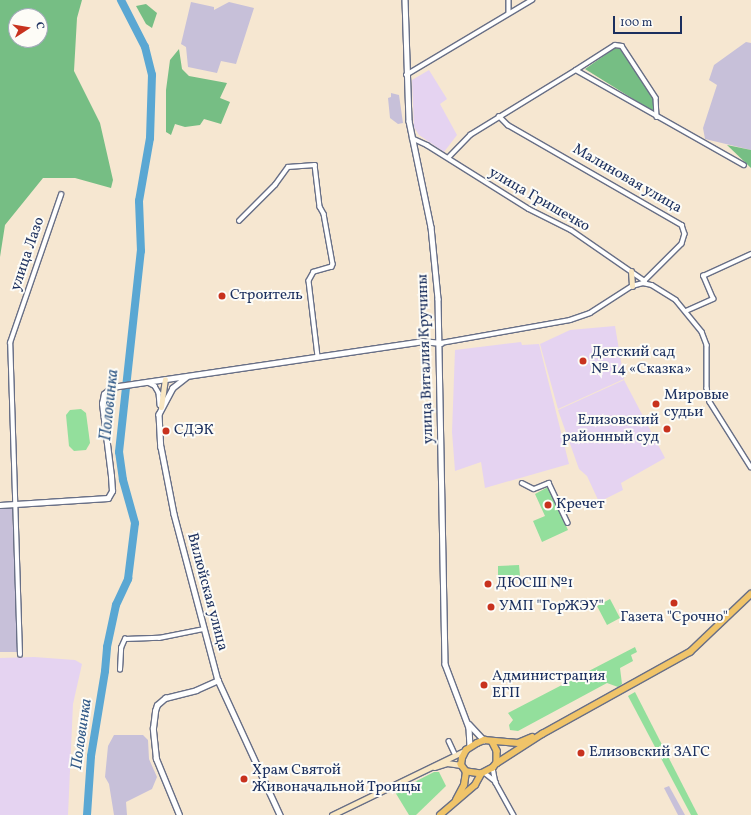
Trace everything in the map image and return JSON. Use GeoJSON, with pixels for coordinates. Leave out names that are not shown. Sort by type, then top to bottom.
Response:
{"type":"FeatureCollection","features":[{"type":"Feature","properties":{"kind":"main road"},"geometry":{"type":"LineString","coordinates":[[631,271],[632,286]]}},
{"type":"Feature","properties":{"kind":"main road"},"geometry":{"type":"LineString","coordinates":[[161,407],[165,379]]}},
{"type":"Feature","properties":{"kind":"main road"},"geometry":{"type":"LineString","coordinates":[[440,815],[475,785],[483,773],[542,734],[690,652],[751,594]]}},
{"type":"Feature","properties":{"kind":"main road"},"geometry":{"type":"LineString","coordinates":[[332,815],[433,767],[484,740],[518,743],[542,734]]}},
{"type":"Feature","properties":{"kind":"main road"},"geometry":{"type":"LineString","coordinates":[[492,741],[497,751],[495,766]]}},
{"type":"Feature","properties":{"kind":"main road"},"geometry":{"type":"LineString","coordinates":[[461,765],[468,748]]}},
{"type":"Feature","properties":{"kind":"main road"},"geometry":{"type":"LineString","coordinates":[[433,767],[448,763],[461,765],[466,772],[464,785],[456,800]]}},
{"type":"Feature","properties":{"kind":"main road"},"geometry":{"type":"LineString","coordinates":[[466,772],[483,773]]}},
{"type":"Feature","properties":{"kind":"street","name":"улица Виталия Кручины"},"geometry":{"type":"LineString","coordinates":[[405,0],[406,75],[412,138],[433,243],[441,343],[445,664],[471,736],[468,748]]}},
{"type":"Feature","properties":{"kind":"street"},"geometry":{"type":"LineString","coordinates":[[509,0],[509,12]]}},
{"type":"Feature","properties":{"kind":"street"},"geometry":{"type":"LineString","coordinates":[[406,75],[509,12],[532,0]]}},
{"type":"Feature","properties":{"kind":"street"},"geometry":{"type":"LineString","coordinates":[[448,158],[470,135],[615,45],[622,46],[656,98],[658,106],[657,117]]}},
{"type":"Feature","properties":{"kind":"street"},"geometry":{"type":"LineString","coordinates":[[576,70],[744,166]]}},
{"type":"Feature","properties":{"kind":"street","name":"Малиновая улица"},"geometry":{"type":"LineString","coordinates":[[499,116],[508,125],[682,225],[685,234],[682,244],[645,281]]}},
{"type":"Feature","properties":{"kind":"street","name":"улица Гришечко"},"geometry":{"type":"LineString","coordinates":[[412,138],[448,158],[529,209],[571,230],[652,286],[664,291],[686,311],[699,328],[707,345],[707,388],[710,402],[751,467]]}},
{"type":"Feature","properties":{"kind":"street"},"geometry":{"type":"LineString","coordinates":[[239,221],[275,185],[288,167],[315,166],[320,207],[324,214],[333,264],[332,267],[314,272],[309,281],[316,358]]}},
{"type":"Feature","properties":{"kind":"street","name":"улица Лазо"},"geometry":{"type":"LineString","coordinates":[[20,655],[10,343],[61,195]]}},
{"type":"Feature","properties":{"kind":"street"},"geometry":{"type":"LineString","coordinates":[[686,311],[713,299],[703,276],[751,254]]}},
{"type":"Feature","properties":{"kind":"street"},"geometry":{"type":"LineString","coordinates":[[0,505],[108,498],[112,491],[112,476],[102,404],[107,389],[165,379],[422,342],[441,343],[570,320],[590,313],[632,286],[643,284],[652,286]]}},
{"type":"Feature","properties":{"kind":"street","name":"Вилюйская улица"},"geometry":{"type":"LineString","coordinates":[[189,376],[176,386],[166,403],[161,407],[158,423],[161,447],[174,514],[218,680],[280,815]]}},
{"type":"Feature","properties":{"kind":"street"},"geometry":{"type":"LineString","coordinates":[[146,382],[155,386],[159,393],[161,407]]}},
{"type":"Feature","properties":{"kind":"street"},"geometry":{"type":"LineString","coordinates":[[522,483],[534,489],[549,483],[568,523]]}},
{"type":"Feature","properties":{"kind":"street"},"geometry":{"type":"LineString","coordinates":[[120,670],[121,648],[125,639],[159,638],[204,629]]}},
{"type":"Feature","properties":{"kind":"street"},"geometry":{"type":"LineString","coordinates":[[179,815],[156,759],[153,728],[155,711],[157,705],[165,698],[196,690],[218,680]]}},
{"type":"Feature","properties":{"kind":"street","name":"улица Виталия Кручины"},"geometry":{"type":"LineString","coordinates":[[465,717],[475,733],[484,740]]}},
{"type":"Feature","properties":{"kind":"street"},"geometry":{"type":"LineString","coordinates":[[450,741],[455,754]]}},
{"type":"Feature","properties":{"kind":"street"},"geometry":{"type":"LineString","coordinates":[[495,766],[496,783]]}},
{"type":"Feature","properties":{"kind":"street"},"geometry":{"type":"LineString","coordinates":[[483,773],[496,783],[514,815]]}},
{"type":"Feature","properties":{"kind":"shaded area"},"geometry":{"type":"Polygon","coordinates":[[[191,2],[214,7],[214,10],[229,2],[254,8],[236,64],[221,61],[217,73],[188,67],[186,47],[181,44],[191,2]]]}},
{"type":"Feature","properties":{"kind":"shaded area"},"geometry":{"type":"Polygon","coordinates":[[[746,42],[751,43],[751,150],[705,139],[703,128],[717,85],[709,80],[714,65],[746,42]]]}},
{"type":"Feature","properties":{"kind":"shaded area"},"geometry":{"type":"Polygon","coordinates":[[[429,70],[447,99],[440,104],[457,135],[444,152],[419,135],[414,127],[412,80],[429,70]]]}},
{"type":"Feature","properties":{"kind":"shaded area"},"geometry":{"type":"Polygon","coordinates":[[[391,93],[399,95],[403,123],[398,124],[390,118],[388,98],[391,97],[391,93]]]}},
{"type":"Feature","properties":{"kind":"shaded area","name":"Детский сад № 14 «Сказка»"},"geometry":{"type":"Polygon","coordinates":[[[615,326],[624,379],[558,409],[540,344],[570,330],[615,326]]]}},
{"type":"Feature","properties":{"kind":"shaded area"},"geometry":{"type":"Polygon","coordinates":[[[521,342],[522,345],[539,344],[569,464],[485,488],[481,462],[455,471],[452,432],[455,350],[521,342]]]}},
{"type":"Feature","properties":{"kind":"shaded area"},"geometry":{"type":"Polygon","coordinates":[[[624,380],[665,458],[621,483],[623,490],[599,502],[587,476],[579,469],[558,410],[624,380]]]}},
{"type":"Feature","properties":{"kind":"shaded area"},"geometry":{"type":"Polygon","coordinates":[[[12,506],[18,652],[0,652],[0,507],[12,506]]]}},
{"type":"Feature","properties":{"kind":"shaded area"},"geometry":{"type":"Polygon","coordinates":[[[34,657],[75,660],[82,664],[73,704],[68,815],[0,815],[0,658],[34,657]]]}},
{"type":"Feature","properties":{"kind":"shaded area"},"geometry":{"type":"Polygon","coordinates":[[[114,735],[143,735],[148,740],[149,759],[157,777],[152,789],[126,802],[127,815],[114,815],[109,784],[105,777],[108,746],[114,735]]]}},
{"type":"Feature","properties":{"kind":"shaded area"},"geometry":{"type":"Polygon","coordinates":[[[669,786],[685,815],[678,815],[664,788],[669,786]]]}},
{"type":"Feature","properties":{"kind":"green space"},"geometry":{"type":"Polygon","coordinates":[[[0,0],[82,0],[77,18],[74,71],[100,123],[113,180],[111,188],[75,178],[43,178],[5,225],[0,257],[0,0]]]}},
{"type":"Feature","properties":{"kind":"green space"},"geometry":{"type":"Polygon","coordinates":[[[146,4],[157,13],[152,28],[146,24],[136,6],[146,4]]]}},
{"type":"Feature","properties":{"kind":"green space"},"geometry":{"type":"Polygon","coordinates":[[[615,48],[620,49],[653,98],[656,106],[654,112],[585,69],[615,48]]]}},
{"type":"Feature","properties":{"kind":"green space"},"geometry":{"type":"Polygon","coordinates":[[[179,49],[182,69],[189,76],[227,83],[220,98],[230,102],[221,124],[204,119],[200,125],[185,127],[175,124],[171,135],[166,132],[166,90],[170,60],[179,49]]]}},
{"type":"Feature","properties":{"kind":"green space"},"geometry":{"type":"Polygon","coordinates":[[[727,145],[751,150],[751,168],[727,145]]]}},
{"type":"Feature","properties":{"kind":"green space"},"geometry":{"type":"Polygon","coordinates":[[[81,409],[86,413],[90,443],[86,450],[74,451],[69,446],[66,415],[70,410],[81,409]]]}},
{"type":"Feature","properties":{"kind":"green space","name":"Кречет"},"geometry":{"type":"Polygon","coordinates":[[[548,487],[568,530],[542,542],[533,521],[545,516],[535,494],[548,487]]]}},
{"type":"Feature","properties":{"kind":"green space"},"geometry":{"type":"Polygon","coordinates":[[[519,565],[520,576],[498,577],[498,566],[519,565]]]}},
{"type":"Feature","properties":{"kind":"green space"},"geometry":{"type":"Polygon","coordinates":[[[610,599],[620,618],[607,625],[597,606],[610,599]]]}},
{"type":"Feature","properties":{"kind":"green space"},"geometry":{"type":"Polygon","coordinates":[[[635,647],[637,652],[631,655],[633,661],[620,668],[622,684],[618,687],[607,683],[518,731],[510,730],[509,725],[513,720],[508,713],[635,647]]]}},
{"type":"Feature","properties":{"kind":"green space"},"geometry":{"type":"Polygon","coordinates":[[[635,692],[698,815],[691,815],[628,696],[635,692]]]}},
{"type":"Feature","properties":{"kind":"green space"},"geometry":{"type":"Polygon","coordinates":[[[434,772],[439,772],[446,786],[416,815],[409,815],[395,792],[434,772]]]}},
{"type":"Feature","properties":{"kind":"waterway","name":"Половинка"},"geometry":{"type":"LineString","coordinates":[[87,815],[91,756],[105,671],[107,647],[116,605],[128,579],[135,523],[123,480],[119,452],[141,251],[139,201],[150,138],[152,75],[145,47],[121,0]]}},
{"type":"Feature","properties":{"kind":"place","name":"Строитель"},"geometry":{"type":"Point","coordinates":[222,296]}},
{"type":"Feature","properties":{"kind":"place","name":"Детский сад № 14 «Сказка»"},"geometry":{"type":"Point","coordinates":[583,361]}},
{"type":"Feature","properties":{"kind":"place","name":"Мировые судьи"},"geometry":{"type":"Point","coordinates":[656,404]}},
{"type":"Feature","properties":{"kind":"place","name":"Елизовский районный суд"},"geometry":{"type":"Point","coordinates":[667,429]}},
{"type":"Feature","properties":{"kind":"place","name":"СДЭК"},"geometry":{"type":"Point","coordinates":[166,431]}},
{"type":"Feature","properties":{"kind":"place","name":"Кречет"},"geometry":{"type":"Point","coordinates":[548,505]}},
{"type":"Feature","properties":{"kind":"place","name":"ДЮСШ №1"},"geometry":{"type":"Point","coordinates":[488,584]}},
{"type":"Feature","properties":{"kind":"place","name":"Газета \"Срочно\""},"geometry":{"type":"Point","coordinates":[674,603]}},
{"type":"Feature","properties":{"kind":"place","name":"УМП \"ГорЖЭУ\""},"geometry":{"type":"Point","coordinates":[491,607]}},
{"type":"Feature","properties":{"kind":"place","name":"Администрация ЕГП"},"geometry":{"type":"Point","coordinates":[484,685]}},
{"type":"Feature","properties":{"kind":"place","name":"Елизовский ЗАГС"},"geometry":{"type":"Point","coordinates":[581,753]}},
{"type":"Feature","properties":{"kind":"place","name":"Храм Святой Живоначальной Троицы"},"geometry":{"type":"Point","coordinates":[244,779]}}]}
